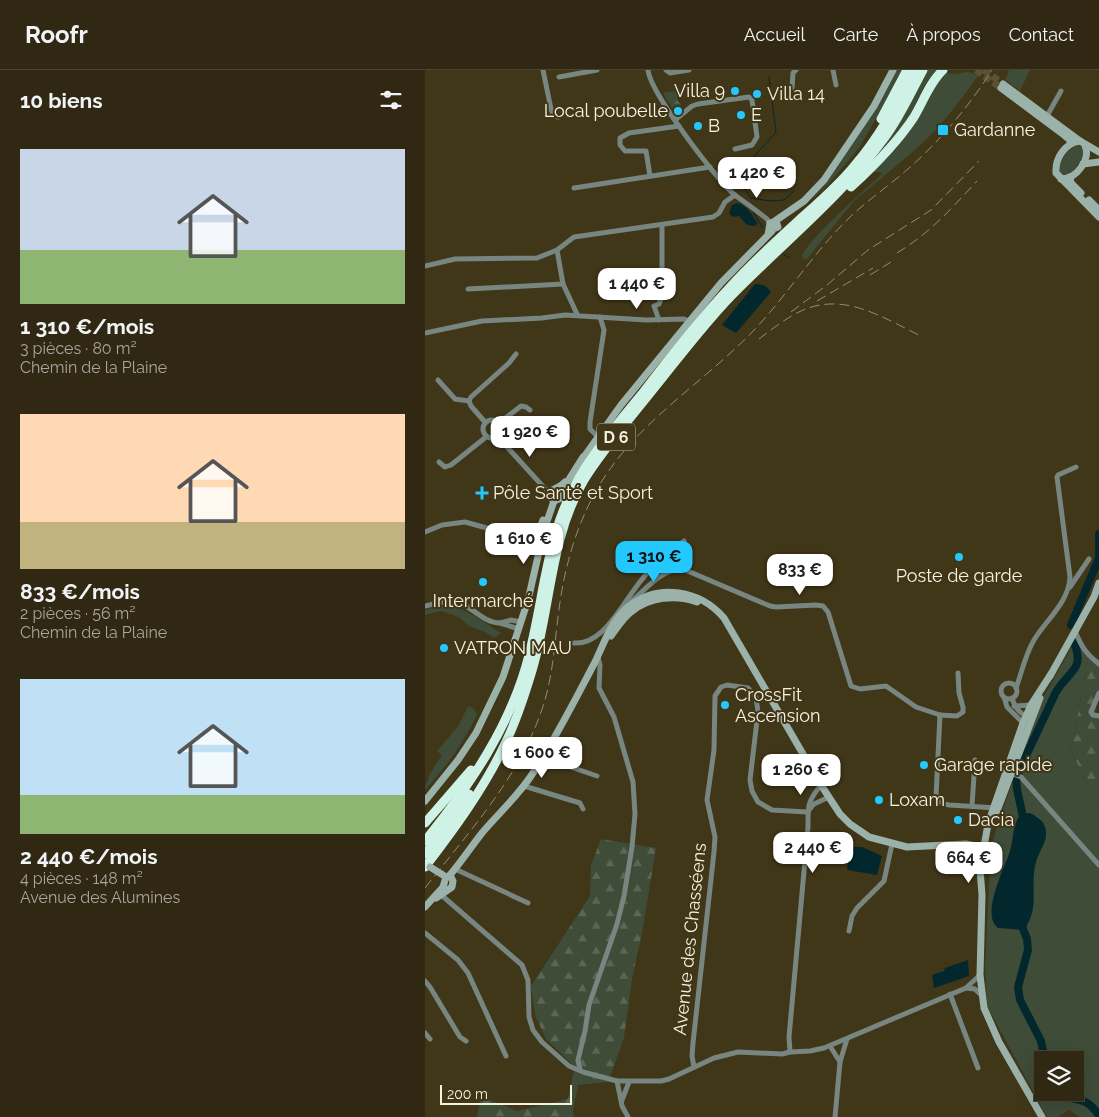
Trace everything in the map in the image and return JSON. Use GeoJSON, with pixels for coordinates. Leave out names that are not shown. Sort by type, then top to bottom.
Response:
{"type":"FeatureCollection","features":[{"type":"Feature","properties":{"kind":"highway"},"geometry":{"type":"LineString","coordinates":[[799,220],[836,180],[873,135],[907,70]]}},
{"type":"Feature","properties":{"kind":"highway","name":"D 6"},"geometry":{"type":"LineString","coordinates":[[425,842],[463,793],[480,767],[515,699],[529,656],[549,554],[559,517],[583,470],[652,381],[730,286],[855,166],[880,134],[915,70]]}},
{"type":"Feature","properties":{"kind":"highway","name":"D 6"},"geometry":{"type":"LineString","coordinates":[[425,854],[488,766],[516,716],[535,659],[560,537],[572,503],[584,481],[612,441],[711,318],[743,284],[816,216],[855,175],[887,135],[923,70]]}},
{"type":"Feature","properties":{"kind":"highway"},"geometry":{"type":"LineString","coordinates":[[816,216],[859,180],[892,145],[913,117],[943,70]]}},
{"type":"Feature","properties":{"kind":"highway"},"geometry":{"type":"LineString","coordinates":[[427,865],[464,814],[506,742],[516,716]]}},
{"type":"Feature","properties":{"kind":"highway"},"geometry":{"type":"LineString","coordinates":[[425,823],[468,775],[506,718]]}},
{"type":"Feature","properties":{"kind":"main road"},"geometry":{"type":"LineString","coordinates":[[425,801],[458,760],[475,733],[496,692],[530,584],[539,552],[539,538],[551,497],[561,498],[559,490],[573,473],[596,435],[721,283],[773,224],[810,196],[824,180],[871,111],[893,70]]}},
{"type":"Feature","properties":{"kind":"main road"},"geometry":{"type":"LineString","coordinates":[[1070,144],[1070,140],[1002,86],[1083,143],[1098,150]]}},
{"type":"Feature","properties":{"kind":"main road"},"geometry":{"type":"LineString","coordinates":[[1083,143],[1070,144],[1061,153],[1057,162],[1057,173],[1099,217]]}},
{"type":"Feature","properties":{"kind":"main road"},"geometry":{"type":"LineString","coordinates":[[1061,179],[1070,178],[1083,164],[1087,154],[1083,143]]}},
{"type":"Feature","properties":{"kind":"main road"},"geometry":{"type":"LineString","coordinates":[[1083,164],[1099,162]]}},
{"type":"Feature","properties":{"kind":"main road"},"geometry":{"type":"LineString","coordinates":[[1070,178],[1071,183],[1099,210]]}},
{"type":"Feature","properties":{"kind":"main road"},"geometry":{"type":"LineString","coordinates":[[1027,721],[1051,674],[1097,594],[1099,583]]}},
{"type":"Feature","properties":{"kind":"main road"},"geometry":{"type":"LineString","coordinates":[[425,907],[439,893],[446,876],[455,869],[482,833],[524,786],[542,757],[621,613],[631,604],[660,592],[681,592],[699,598],[710,604],[724,618],[821,785],[840,814],[850,824],[869,837],[892,844],[907,847],[966,844],[976,846],[984,851]]}},
{"type":"Feature","properties":{"kind":"main road"},"geometry":{"type":"LineString","coordinates":[[1042,1117],[993,1030],[984,1008],[980,974],[982,895],[980,870],[996,808],[1013,774],[1031,705],[1051,674]]}},
{"type":"Feature","properties":{"kind":"main road"},"geometry":{"type":"LineString","coordinates":[[427,865],[446,876]]}},
{"type":"Feature","properties":{"kind":"street"},"geometry":{"type":"LineString","coordinates":[[543,70],[551,109],[553,114],[558,117]]}},
{"type":"Feature","properties":{"kind":"street"},"geometry":{"type":"LineString","coordinates":[[559,77],[597,70]]}},
{"type":"Feature","properties":{"kind":"street"},"geometry":{"type":"LineString","coordinates":[[648,70],[651,83],[679,126],[710,167],[735,195],[773,224]]}},
{"type":"Feature","properties":{"kind":"street"},"geometry":{"type":"LineString","coordinates":[[665,70],[670,74],[689,70]]}},
{"type":"Feature","properties":{"kind":"street"},"geometry":{"type":"LineString","coordinates":[[792,88],[793,73],[796,70]]}},
{"type":"Feature","properties":{"kind":"street"},"geometry":{"type":"LineString","coordinates":[[833,70],[836,85]]}},
{"type":"Feature","properties":{"kind":"street"},"geometry":{"type":"LineString","coordinates":[[1047,116],[1061,91]]}},
{"type":"Feature","properties":{"kind":"street"},"geometry":{"type":"LineString","coordinates":[[675,120],[692,106],[698,104],[749,97],[752,100],[757,137],[752,145],[735,149]]}},
{"type":"Feature","properties":{"kind":"street"},"geometry":{"type":"LineString","coordinates":[[650,176],[646,151],[628,152],[623,149],[620,138],[629,133],[679,126]]}},
{"type":"Feature","properties":{"kind":"street"},"geometry":{"type":"LineString","coordinates":[[573,188],[710,167]]}},
{"type":"Feature","properties":{"kind":"street"},"geometry":{"type":"LineString","coordinates":[[425,266],[455,259],[537,258],[557,250],[574,237],[713,217],[719,213],[725,202],[735,195]]}},
{"type":"Feature","properties":{"kind":"street"},"geometry":{"type":"LineString","coordinates":[[659,320],[654,306],[659,304],[662,296],[662,225]]}},
{"type":"Feature","properties":{"kind":"street"},"geometry":{"type":"LineString","coordinates":[[557,250],[563,284],[577,314]]}},
{"type":"Feature","properties":{"kind":"street"},"geometry":{"type":"LineString","coordinates":[[467,289],[563,284]]}},
{"type":"Feature","properties":{"kind":"street"},"geometry":{"type":"LineString","coordinates":[[425,333],[482,321],[577,314],[659,320],[684,319],[689,321]]}},
{"type":"Feature","properties":{"kind":"street"},"geometry":{"type":"LineString","coordinates":[[596,435],[591,429],[590,422],[604,330],[600,317]]}},
{"type":"Feature","properties":{"kind":"street"},"geometry":{"type":"LineString","coordinates":[[469,401],[471,397],[509,364],[516,354]]}},
{"type":"Feature","properties":{"kind":"street"},"geometry":{"type":"LineString","coordinates":[[437,380],[455,399],[469,401]]}},
{"type":"Feature","properties":{"kind":"street"},"geometry":{"type":"LineString","coordinates":[[469,401],[485,422]]}},
{"type":"Feature","properties":{"kind":"street"},"geometry":{"type":"LineString","coordinates":[[499,423],[521,406],[530,410]]}},
{"type":"Feature","properties":{"kind":"street"},"geometry":{"type":"LineString","coordinates":[[494,420],[499,423],[501,432],[498,437],[492,439],[486,437],[482,430],[485,422],[494,420]]}},
{"type":"Feature","properties":{"kind":"street"},"geometry":{"type":"LineString","coordinates":[[439,462],[445,467],[451,466],[486,437]]}},
{"type":"Feature","properties":{"kind":"street"},"geometry":{"type":"LineString","coordinates":[[498,437],[551,497]]}},
{"type":"Feature","properties":{"kind":"street"},"geometry":{"type":"LineString","coordinates":[[1069,587],[1070,577],[1057,477],[1076,466]]}},
{"type":"Feature","properties":{"kind":"street"},"geometry":{"type":"LineString","coordinates":[[425,532],[442,525],[465,522],[527,538],[539,538]]}},
{"type":"Feature","properties":{"kind":"street"},"geometry":{"type":"LineString","coordinates":[[631,604],[640,580],[655,563],[684,542]]}},
{"type":"Feature","properties":{"kind":"street"},"geometry":{"type":"LineString","coordinates":[[1027,721],[1014,706],[1012,698],[1015,695],[1025,657],[1034,640],[1089,559]]}},
{"type":"Feature","properties":{"kind":"street"},"geometry":{"type":"LineString","coordinates":[[574,643],[583,643],[593,639],[662,575],[670,570],[683,569],[770,606],[823,606],[829,612],[851,686],[860,689],[885,686],[916,707],[940,715],[957,716],[963,712],[959,693],[958,673]]}},
{"type":"Feature","properties":{"kind":"street"},"geometry":{"type":"LineString","coordinates":[[425,606],[449,601],[456,602],[488,620],[518,625]]}},
{"type":"Feature","properties":{"kind":"street"},"geometry":{"type":"LineString","coordinates":[[1075,631],[1088,656],[1099,664]]}},
{"type":"Feature","properties":{"kind":"street"},"geometry":{"type":"LineString","coordinates":[[580,1070],[578,1060],[589,1005],[617,924],[624,896],[635,814],[633,782],[612,712],[599,688],[601,665],[598,657]]}},
{"type":"Feature","properties":{"kind":"street"},"geometry":{"type":"LineString","coordinates":[[1016,688],[1011,684],[1005,684],[1001,690],[1007,707],[1027,721]]}},
{"type":"Feature","properties":{"kind":"street","name":"Avenue des Chasséens"},"geometry":{"type":"LineString","coordinates":[[694,1067],[692,1056],[693,1043],[715,837],[707,800],[714,750],[715,696],[721,687],[727,685],[748,688],[756,697],[759,712],[749,780],[758,802],[772,810],[807,812]]}},
{"type":"Feature","properties":{"kind":"street"},"geometry":{"type":"LineString","coordinates":[[1099,693],[1091,712],[1093,715],[1099,716]]}},
{"type":"Feature","properties":{"kind":"street"},"geometry":{"type":"LineString","coordinates":[[1004,697],[1012,698]]}},
{"type":"Feature","properties":{"kind":"street"},"geometry":{"type":"LineString","coordinates":[[1014,706],[1031,705]]}},
{"type":"Feature","properties":{"kind":"street"},"geometry":{"type":"LineString","coordinates":[[940,715],[936,797],[938,801],[949,805],[996,808]]}},
{"type":"Feature","properties":{"kind":"street"},"geometry":{"type":"LineString","coordinates":[[542,757],[597,776]]}},
{"type":"Feature","properties":{"kind":"street"},"geometry":{"type":"LineString","coordinates":[[972,806],[975,760]]}},
{"type":"Feature","properties":{"kind":"street"},"geometry":{"type":"LineString","coordinates":[[1013,774],[1078,840],[1099,865]]}},
{"type":"Feature","properties":{"kind":"street"},"geometry":{"type":"LineString","coordinates":[[790,1052],[789,1037],[808,827],[807,812],[811,798],[821,785]]}},
{"type":"Feature","properties":{"kind":"street"},"geometry":{"type":"LineString","coordinates":[[524,786],[580,803],[583,809]]}},
{"type":"Feature","properties":{"kind":"street"},"geometry":{"type":"LineString","coordinates":[[807,812],[814,804],[829,797]]}},
{"type":"Feature","properties":{"kind":"street"},"geometry":{"type":"LineString","coordinates":[[849,931],[852,916],[857,908],[884,881],[892,844]]}},
{"type":"Feature","properties":{"kind":"street"},"geometry":{"type":"LineString","coordinates":[[455,869],[528,903]]}},
{"type":"Feature","properties":{"kind":"street"},"geometry":{"type":"LineString","coordinates":[[439,893],[522,965],[528,980],[529,1017],[533,1030],[539,1040],[569,1066],[617,1081],[661,1081],[723,1055],[738,1052],[779,1054],[810,1051],[830,1046],[965,988],[980,974]]}},
{"type":"Feature","properties":{"kind":"street"},"geometry":{"type":"LineString","coordinates":[[425,933],[458,960],[468,973],[506,1056]]}},
{"type":"Feature","properties":{"kind":"street"},"geometry":{"type":"LineString","coordinates":[[425,981],[460,1037],[466,1041]]}},
{"type":"Feature","properties":{"kind":"street"},"geometry":{"type":"LineString","coordinates":[[965,988],[975,989],[982,996]]}},
{"type":"Feature","properties":{"kind":"street"},"geometry":{"type":"LineString","coordinates":[[950,994],[978,1068]]}},
{"type":"Feature","properties":{"kind":"street"},"geometry":{"type":"LineString","coordinates":[[425,1032],[430,1039]]}},
{"type":"Feature","properties":{"kind":"street"},"geometry":{"type":"LineString","coordinates":[[835,1117],[840,1062],[847,1039]]}},
{"type":"Feature","properties":{"kind":"street"},"geometry":{"type":"LineString","coordinates":[[830,1046],[840,1062]]}},
{"type":"Feature","properties":{"kind":"street"},"geometry":{"type":"LineString","coordinates":[[617,1081],[622,1106],[627,1117]]}},
{"type":"Feature","properties":{"kind":"street"},"geometry":{"type":"LineString","coordinates":[[621,1101],[629,1082]]}},
{"type":"Feature","properties":{"kind":"green space"},"geometry":{"type":"Polygon","coordinates":[[[896,70],[904,70],[859,148],[826,187],[807,203],[824,187],[874,112],[896,70]]]}},
{"type":"Feature","properties":{"kind":"green space"},"geometry":{"type":"Polygon","coordinates":[[[928,70],[938,70],[907,122],[871,165],[916,93],[928,70]]]}},
{"type":"Feature","properties":{"kind":"green space"},"geometry":{"type":"Polygon","coordinates":[[[1009,70],[1030,70],[1020,91],[1005,80],[1009,70]]]}},
{"type":"Feature","properties":{"kind":"green space"},"geometry":{"type":"Polygon","coordinates":[[[965,72],[978,76],[938,128],[854,201],[806,260],[802,257],[805,250],[824,228],[882,174],[880,172],[873,172],[942,73],[956,74],[965,72]]]}},
{"type":"Feature","properties":{"kind":"green space"},"geometry":{"type":"Polygon","coordinates":[[[677,91],[677,100],[681,105],[674,111],[663,93],[677,91]]]}},
{"type":"Feature","properties":{"kind":"green space"},"geometry":{"type":"Polygon","coordinates":[[[1077,145],[1082,146],[1084,155],[1073,171],[1063,176],[1059,173],[1062,160],[1069,150],[1077,145]]]}},
{"type":"Feature","properties":{"kind":"green space"},"geometry":{"type":"Polygon","coordinates":[[[442,605],[465,611],[501,633],[494,638],[485,632],[469,626],[459,617],[441,611],[425,615],[425,610],[442,605]]]}},
{"type":"Feature","properties":{"kind":"green space"},"geometry":{"type":"Polygon","coordinates":[[[1079,634],[1089,654],[1071,751],[1099,808],[1099,1117],[1080,1117],[1069,1110],[1058,1117],[1047,1117],[1038,1101],[1084,1101],[1084,1051],[1034,1051],[1034,1093],[987,1006],[985,967],[991,846],[1043,698],[1079,634]]]}},
{"type":"Feature","properties":{"kind":"green space"},"geometry":{"type":"Polygon","coordinates":[[[1089,654],[1099,660],[1099,692],[1095,712],[1099,713],[1099,808],[1071,751],[1089,654]]]}},
{"type":"Feature","properties":{"kind":"green space"},"geometry":{"type":"Polygon","coordinates":[[[468,706],[473,708],[477,714],[467,734],[454,754],[425,790],[428,777],[442,755],[437,751],[459,725],[468,706]]]}},
{"type":"Feature","properties":{"kind":"green space"},"geometry":{"type":"Polygon","coordinates":[[[601,839],[656,848],[642,933],[632,979],[624,1038],[608,1082],[578,1085],[573,1110],[574,1117],[477,1117],[481,1096],[517,1111],[568,1099],[575,1067],[546,1039],[535,1015],[531,986],[590,896],[591,865],[601,839]]]}},
{"type":"Feature","properties":{"kind":"water"},"geometry":{"type":"Polygon","coordinates":[[[737,203],[747,208],[758,224],[754,226],[747,225],[739,216],[733,217],[729,213],[732,205],[737,203]]]}},
{"type":"Feature","properties":{"kind":"water"},"geometry":{"type":"Polygon","coordinates":[[[755,284],[768,288],[771,292],[736,333],[722,325],[755,284]]]}},
{"type":"Feature","properties":{"kind":"water"},"geometry":{"type":"Polygon","coordinates":[[[1030,813],[1043,823],[1046,829],[1045,840],[1034,871],[1032,912],[1024,930],[998,928],[993,922],[992,913],[995,891],[1010,851],[1016,822],[1021,814],[1030,813]]]}},
{"type":"Feature","properties":{"kind":"water"},"geometry":{"type":"Polygon","coordinates":[[[850,847],[862,847],[882,856],[877,875],[848,870],[850,847]]]}},
{"type":"Feature","properties":{"kind":"water"},"geometry":{"type":"Polygon","coordinates":[[[968,960],[969,976],[934,988],[932,975],[968,960]]]}},
{"type":"Feature","properties":{"kind":"waterway"},"geometry":{"type":"LineString","coordinates":[[769,77],[776,132],[743,169],[743,184],[751,198],[770,201],[784,200],[794,191]]}},
{"type":"Feature","properties":{"kind":"waterway"},"geometry":{"type":"LineString","coordinates":[[753,212],[763,228]]}},
{"type":"Feature","properties":{"kind":"waterway"},"geometry":{"type":"LineString","coordinates":[[783,254],[789,258]]}},
{"type":"Feature","properties":{"kind":"waterway"},"geometry":{"type":"LineString","coordinates":[[1071,625],[1099,558],[1099,534]]}},
{"type":"Feature","properties":{"kind":"waterway"},"geometry":{"type":"LineString","coordinates":[[1024,822],[1016,777],[1056,692],[1077,665],[1078,659],[1074,642]]}},
{"type":"Feature","properties":{"kind":"waterway"},"geometry":{"type":"LineString","coordinates":[[1020,921],[1027,939],[1028,950],[1018,987],[1020,1000],[1041,1041],[1043,1051]]}},
{"type":"Feature","properties":{"kind":"waterway"},"geometry":{"type":"LineString","coordinates":[[1082,1101],[1087,1103],[1099,1115]]}},
{"type":"Feature","properties":{"kind":"tunnel"},"geometry":{"type":"LineString","coordinates":[[976,70],[1001,88]]}},
{"type":"Feature","properties":{"kind":"tunnel"},"geometry":{"type":"LineString","coordinates":[[984,70],[1003,84]]}},
{"type":"Feature","properties":{"kind":"railway"},"geometry":{"type":"LineString","coordinates":[[425,888],[477,823],[509,778],[534,729],[544,703],[550,678],[563,584],[577,532],[591,500],[610,469],[624,451],[655,419],[723,360],[753,331],[843,224],[933,146],[964,109],[992,70]]}},
{"type":"Feature","properties":{"kind":"railway"},"geometry":{"type":"LineString","coordinates":[[791,312],[827,285],[868,250],[931,210],[979,161]]}},
{"type":"Feature","properties":{"kind":"railway"},"geometry":{"type":"LineString","coordinates":[[897,253],[930,229],[977,181]]}},
{"type":"Feature","properties":{"kind":"railway"},"geometry":{"type":"LineString","coordinates":[[870,275],[891,262]]}},
{"type":"Feature","properties":{"kind":"railway"},"geometry":{"type":"LineString","coordinates":[[817,301],[873,268]]}},
{"type":"Feature","properties":{"kind":"railway"},"geometry":{"type":"LineString","coordinates":[[759,339],[801,311],[833,304],[863,309],[923,337]]}},
{"type":"Feature","properties":{"kind":"place","name":"Villa 9"},"geometry":{"type":"Point","coordinates":[735,91]}},
{"type":"Feature","properties":{"kind":"place","name":"Villa 14"},"geometry":{"type":"Point","coordinates":[757,94]}},
{"type":"Feature","properties":{"kind":"place","name":"Local poubelle"},"geometry":{"type":"Point","coordinates":[678,111]}},
{"type":"Feature","properties":{"kind":"place","name":"E"},"geometry":{"type":"Point","coordinates":[741,115]}},
{"type":"Feature","properties":{"kind":"place","name":"B"},"geometry":{"type":"Point","coordinates":[698,126]}},
{"type":"Feature","properties":{"kind":"place","name":"Gardanne"},"geometry":{"type":"Point","coordinates":[943,130]}},
{"type":"Feature","properties":{"kind":"place","name":"Pôle Santé et Sport"},"geometry":{"type":"Point","coordinates":[482,493]}},
{"type":"Feature","properties":{"kind":"place","name":"Poste de garde"},"geometry":{"type":"Point","coordinates":[959,557]}},
{"type":"Feature","properties":{"kind":"place","name":"Intermarché"},"geometry":{"type":"Point","coordinates":[483,582]}},
{"type":"Feature","properties":{"kind":"place","name":"VATRON MAU"},"geometry":{"type":"Point","coordinates":[444,648]}},
{"type":"Feature","properties":{"kind":"place","name":"CrossFit Ascension"},"geometry":{"type":"Point","coordinates":[725,705]}},
{"type":"Feature","properties":{"kind":"place","name":"Garage rapide"},"geometry":{"type":"Point","coordinates":[924,765]}},
{"type":"Feature","properties":{"kind":"place","name":"Loxam"},"geometry":{"type":"Point","coordinates":[879,800]}},
{"type":"Feature","properties":{"kind":"place","name":"Dacia"},"geometry":{"type":"Point","coordinates":[958,820]}}]}
